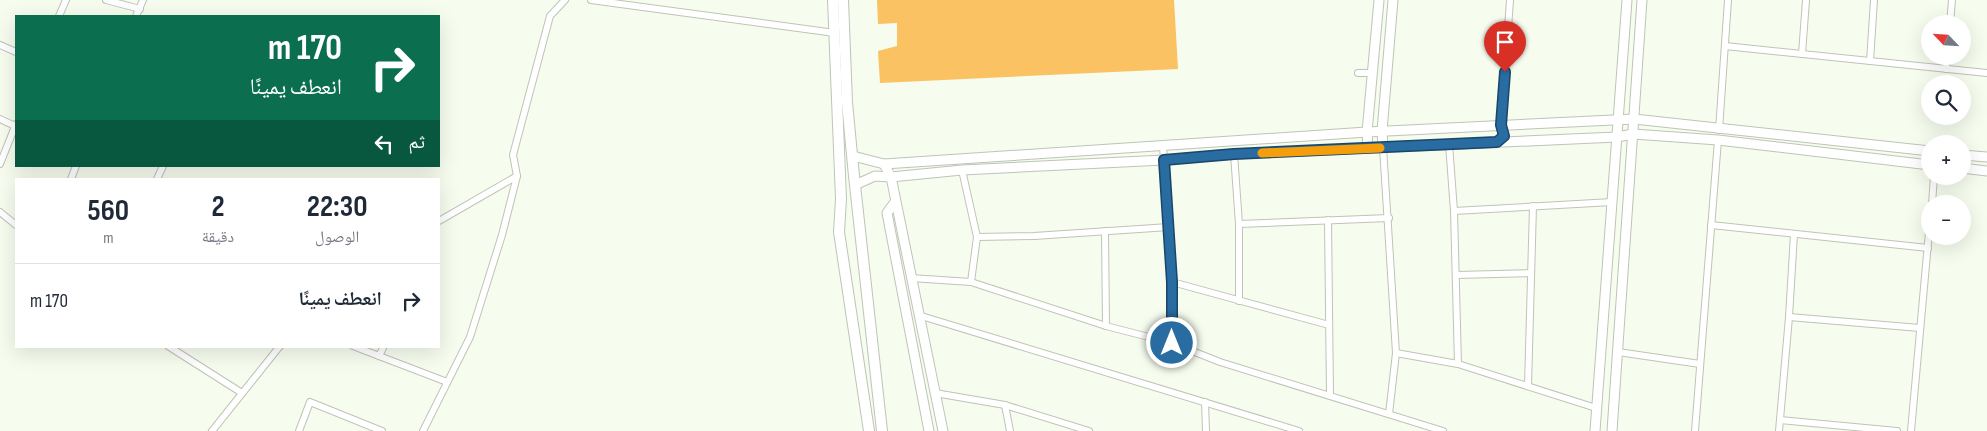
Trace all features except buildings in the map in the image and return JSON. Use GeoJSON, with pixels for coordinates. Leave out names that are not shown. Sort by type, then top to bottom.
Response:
{"type":"FeatureCollection","features":[{"type":"Feature","properties":{"kind":"main road"},"geometry":{"type":"LineString","coordinates":[[833,0],[841,199],[839,232],[869,431]]}},
{"type":"Feature","properties":{"kind":"main road"},"geometry":{"type":"LineString","coordinates":[[842,0],[847,102],[882,431]]}},
{"type":"Feature","properties":{"kind":"street"},"geometry":{"type":"LineString","coordinates":[[59,15],[66,0]]}},
{"type":"Feature","properties":{"kind":"street"},"geometry":{"type":"LineString","coordinates":[[106,0],[140,9]]}},
{"type":"Feature","properties":{"kind":"street"},"geometry":{"type":"LineString","coordinates":[[137,15],[143,0]]}},
{"type":"Feature","properties":{"kind":"street"},"geometry":{"type":"LineString","coordinates":[[423,431],[470,337],[502,235],[517,176],[513,155],[550,16],[564,0]]}},
{"type":"Feature","properties":{"kind":"street"},"geometry":{"type":"LineString","coordinates":[[591,0],[835,33]]}},
{"type":"Feature","properties":{"kind":"street"},"geometry":{"type":"LineString","coordinates":[[1368,148],[1367,132],[1379,0]]}},
{"type":"Feature","properties":{"kind":"street"},"geometry":{"type":"LineString","coordinates":[[1389,414],[1396,353],[1389,218],[1382,131],[1393,0]]}},
{"type":"Feature","properties":{"kind":"street"},"geometry":{"type":"LineString","coordinates":[[1497,142],[1504,136],[1501,125],[1510,0]]}},
{"type":"Feature","properties":{"kind":"street"},"geometry":{"type":"LineString","coordinates":[[1594,431],[1627,0]]}},
{"type":"Feature","properties":{"kind":"street"},"geometry":{"type":"LineString","coordinates":[[1612,431],[1642,0]]}},
{"type":"Feature","properties":{"kind":"street"},"geometry":{"type":"LineString","coordinates":[[1719,130],[1728,0]]}},
{"type":"Feature","properties":{"kind":"street"},"geometry":{"type":"LineString","coordinates":[[1802,54],[1806,0]]}},
{"type":"Feature","properties":{"kind":"street"},"geometry":{"type":"LineString","coordinates":[[1870,61],[1874,0]]}},
{"type":"Feature","properties":{"kind":"street"},"geometry":{"type":"LineString","coordinates":[[1951,15],[1952,0]]}},
{"type":"Feature","properties":{"kind":"street"},"geometry":{"type":"LineString","coordinates":[[0,45],[15,52]]}},
{"type":"Feature","properties":{"kind":"street"},"geometry":{"type":"LineString","coordinates":[[1725,46],[1987,73]]}},
{"type":"Feature","properties":{"kind":"street"},"geometry":{"type":"LineString","coordinates":[[1946,65],[1946,69]]}},
{"type":"Feature","properties":{"kind":"street"},"geometry":{"type":"LineString","coordinates":[[1358,73],[1372,72]]}},
{"type":"Feature","properties":{"kind":"street"},"geometry":{"type":"LineString","coordinates":[[0,119],[15,125]]}},
{"type":"Feature","properties":{"kind":"street"},"geometry":{"type":"LineString","coordinates":[[853,156],[884,164],[1382,131],[1634,119],[1921,151]]}},
{"type":"Feature","properties":{"kind":"street"},"geometry":{"type":"LineString","coordinates":[[0,164],[15,127]]}},
{"type":"Feature","properties":{"kind":"street"},"geometry":{"type":"LineString","coordinates":[[855,184],[875,176],[891,177],[962,170],[1164,160],[1234,154],[1617,137],[1633,134],[1718,140],[1921,164]]}},
{"type":"Feature","properties":{"kind":"street"},"geometry":{"type":"LineString","coordinates":[[1695,431],[1718,140]]}},
{"type":"Feature","properties":{"kind":"street"},"geometry":{"type":"LineString","coordinates":[[1449,144],[1454,211],[1458,364]]}},
{"type":"Feature","properties":{"kind":"street"},"geometry":{"type":"LineString","coordinates":[[1163,146],[1172,282],[1172,343]]}},
{"type":"Feature","properties":{"kind":"street"},"geometry":{"type":"LineString","coordinates":[[1234,154],[1239,224],[1239,300]]}},
{"type":"Feature","properties":{"kind":"street"},"geometry":{"type":"LineString","coordinates":[[1971,156],[1987,157]]}},
{"type":"Feature","properties":{"kind":"street"},"geometry":{"type":"LineString","coordinates":[[884,164],[891,177],[943,431]]}},
{"type":"Feature","properties":{"kind":"street"},"geometry":{"type":"LineString","coordinates":[[1971,169],[1987,171]]}},
{"type":"Feature","properties":{"kind":"street"},"geometry":{"type":"LineString","coordinates":[[962,170],[977,237],[971,282]]}},
{"type":"Feature","properties":{"kind":"street"},"geometry":{"type":"LineString","coordinates":[[440,220],[517,176]]}},
{"type":"Feature","properties":{"kind":"street"},"geometry":{"type":"LineString","coordinates":[[896,202],[887,213],[929,431]]}},
{"type":"Feature","properties":{"kind":"street"},"geometry":{"type":"LineString","coordinates":[[1454,211],[1612,202]]}},
{"type":"Feature","properties":{"kind":"street"},"geometry":{"type":"LineString","coordinates":[[1528,386],[1533,206]]}},
{"type":"Feature","properties":{"kind":"street"},"geometry":{"type":"LineString","coordinates":[[0,212],[15,224]]}},
{"type":"Feature","properties":{"kind":"street"},"geometry":{"type":"LineString","coordinates":[[1239,224],[1389,218]]}},
{"type":"Feature","properties":{"kind":"street"},"geometry":{"type":"LineString","coordinates":[[1328,220],[1330,396]]}},
{"type":"Feature","properties":{"kind":"street"},"geometry":{"type":"LineString","coordinates":[[1711,226],[1928,248]]}},
{"type":"Feature","properties":{"kind":"street"},"geometry":{"type":"LineString","coordinates":[[977,237],[1034,236],[1169,227]]}},
{"type":"Feature","properties":{"kind":"street"},"geometry":{"type":"LineString","coordinates":[[1105,231],[1106,326]]}},
{"type":"Feature","properties":{"kind":"street"},"geometry":{"type":"LineString","coordinates":[[1778,431],[1789,317],[1794,234]]}},
{"type":"Feature","properties":{"kind":"street"},"geometry":{"type":"LineString","coordinates":[[1911,431],[1928,245]]}},
{"type":"Feature","properties":{"kind":"street"},"geometry":{"type":"LineString","coordinates":[[1456,275],[1531,273]]}},
{"type":"Feature","properties":{"kind":"street"},"geometry":{"type":"LineString","coordinates":[[911,278],[971,282],[1106,326],[1172,343],[1220,362],[1443,431]]}},
{"type":"Feature","properties":{"kind":"street"},"geometry":{"type":"LineString","coordinates":[[1172,282],[1329,325]]}},
{"type":"Feature","properties":{"kind":"street"},"geometry":{"type":"LineString","coordinates":[[918,315],[1205,402],[1275,427],[1299,431]]}},
{"type":"Feature","properties":{"kind":"street"},"geometry":{"type":"LineString","coordinates":[[1789,317],[1920,328]]}},
{"type":"Feature","properties":{"kind":"street"},"geometry":{"type":"LineString","coordinates":[[171,348],[242,393]]}},
{"type":"Feature","properties":{"kind":"street"},"geometry":{"type":"LineString","coordinates":[[212,431],[278,348]]}},
{"type":"Feature","properties":{"kind":"street"},"geometry":{"type":"LineString","coordinates":[[358,348],[448,382]]}},
{"type":"Feature","properties":{"kind":"street"},"geometry":{"type":"LineString","coordinates":[[379,356],[383,348]]}},
{"type":"Feature","properties":{"kind":"street"},"geometry":{"type":"LineString","coordinates":[[1618,352],[1700,364]]}},
{"type":"Feature","properties":{"kind":"street"},"geometry":{"type":"LineString","coordinates":[[1396,353],[1458,364],[1596,408]]}},
{"type":"Feature","properties":{"kind":"street"},"geometry":{"type":"LineString","coordinates":[[935,393],[1005,405],[1089,431]]}},
{"type":"Feature","properties":{"kind":"street"},"geometry":{"type":"LineString","coordinates":[[299,431],[310,402],[382,431]]}},
{"type":"Feature","properties":{"kind":"street"},"geometry":{"type":"LineString","coordinates":[[1205,402],[1206,431]]}},
{"type":"Feature","properties":{"kind":"street"},"geometry":{"type":"LineString","coordinates":[[1005,405],[1010,431]]}},
{"type":"Feature","properties":{"kind":"street"},"geometry":{"type":"LineString","coordinates":[[1780,420],[1897,431]]}},
{"type":"Feature","properties":{"kind":"shaded area"},"geometry":{"type":"Polygon","coordinates":[[[877,0],[1174,0],[1178,69],[880,83],[878,51],[897,46],[897,23],[878,24],[877,0]]]}},
{"type":"Feature","properties":{"kind":"slow traffic"},"geometry":{"type":"LineString","coordinates":[[1262,153],[1380,148]]}},
{"type":"Feature","properties":{"kind":"route"},"geometry":{"type":"LineString","coordinates":[[1172,343],[1172,282],[1164,160],[1234,154],[1497,142],[1504,136],[1501,125],[1505,72]]}}]}
